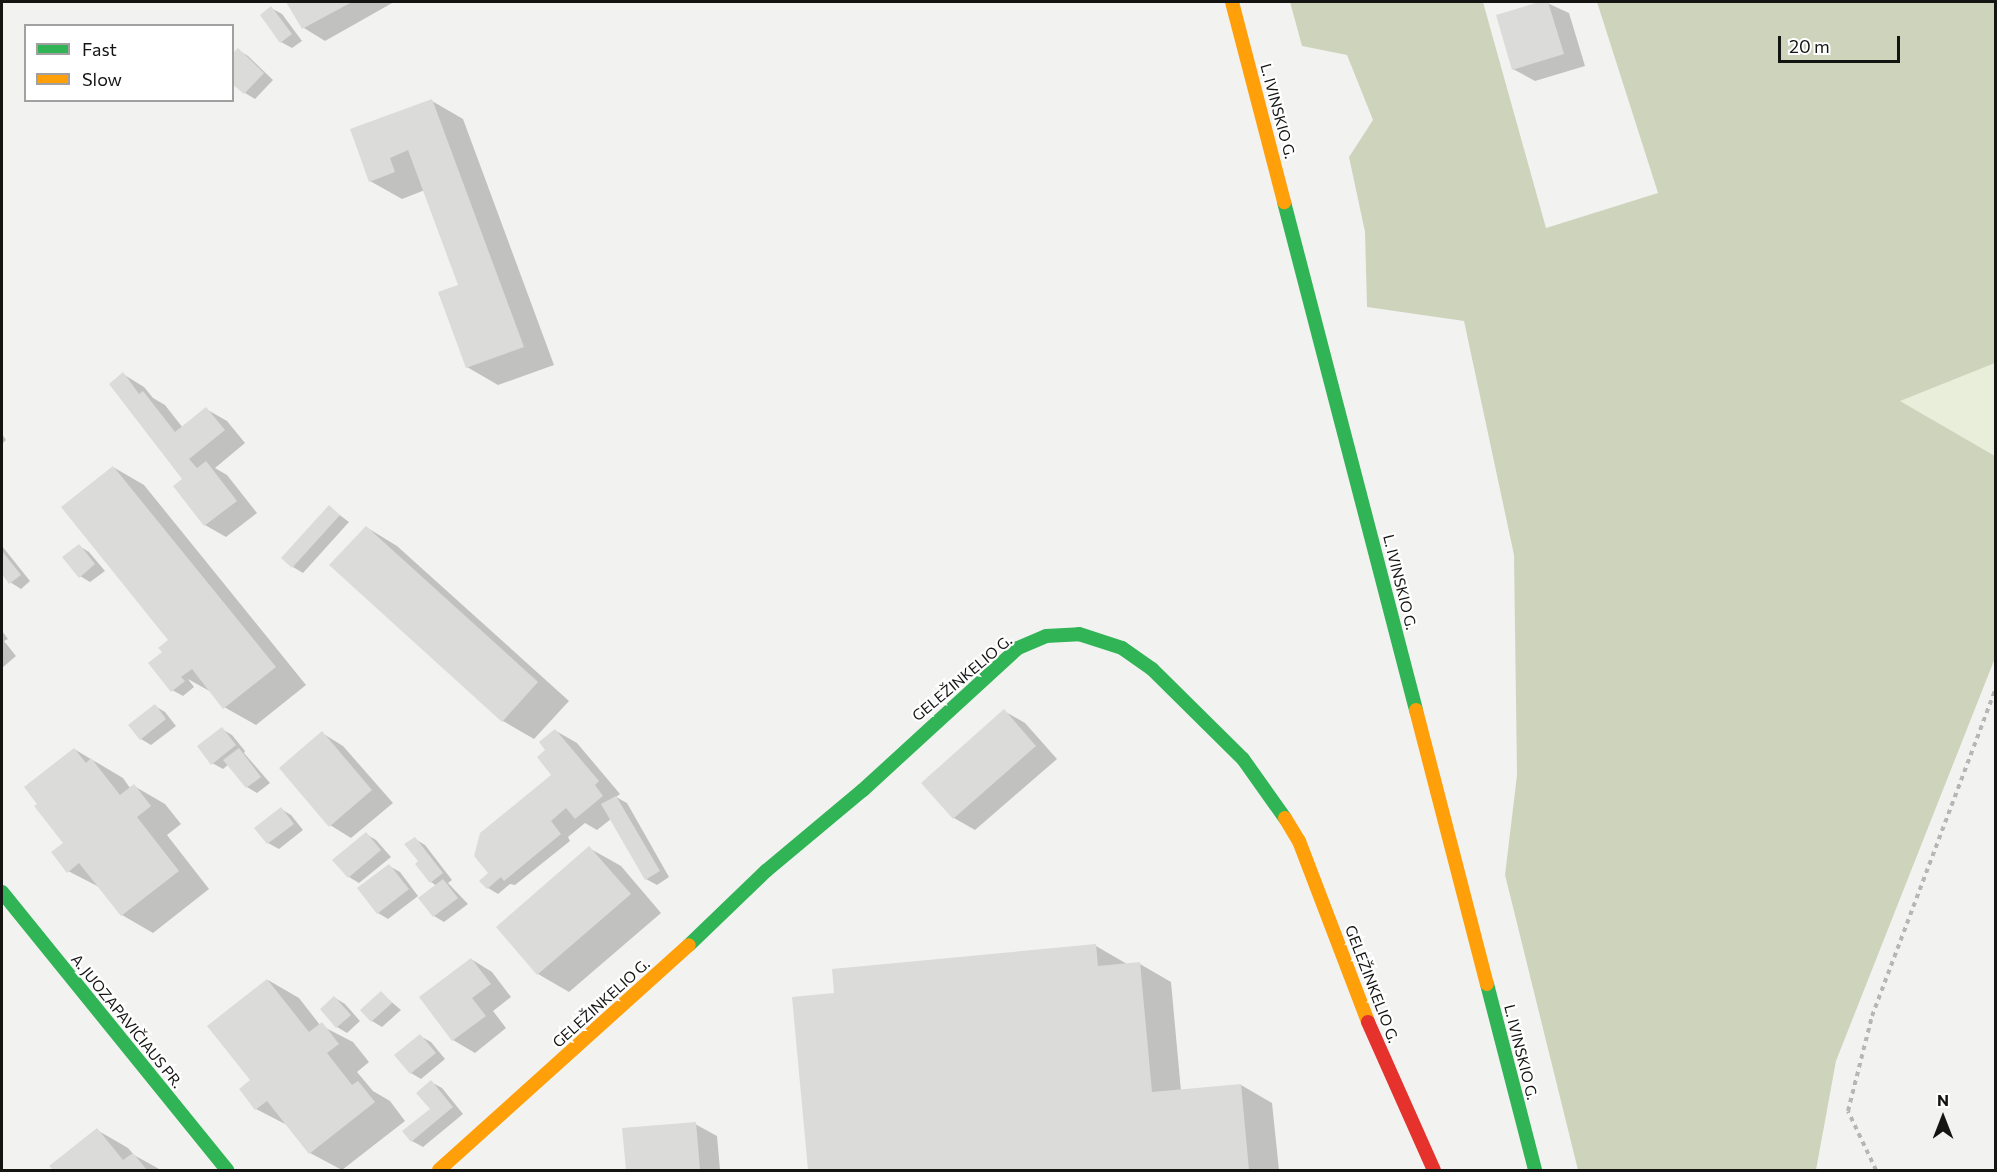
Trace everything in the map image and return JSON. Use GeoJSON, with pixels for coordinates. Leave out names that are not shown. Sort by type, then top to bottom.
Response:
{"type":"FeatureCollection","features":[{"type":"Feature","properties":{"kind":"street","name":"L. IVINSKIO G."},"geometry":{"type":"LineString","coordinates":[[1232,2],[1535,1170]]}},
{"type":"Feature","properties":{"kind":"street","name":"GELEŽINKELIO G."},"geometry":{"type":"LineString","coordinates":[[439,1170],[696,938],[766,870],[863,789],[1018,648],[1046,636],[1078,634],[1122,648],[1152,669],[1243,759],[1277,804],[1299,841],[1371,1030],[1434,1170]]}},
{"type":"Feature","properties":{"kind":"street","name":"A. JUOZAPAVIČIAUS PR."},"geometry":{"type":"LineString","coordinates":[[2,892],[227,1170]]}},
{"type":"Feature","properties":{"kind":"path"},"geometry":{"type":"LineString","coordinates":[[1876,1170],[1848,1112],[1872,1016],[1995,688]]}},
{"type":"Feature","properties":{"kind":"green space"},"geometry":{"type":"Polygon","coordinates":[[[1290,2],[1483,2],[1546,228],[1658,193],[1597,2],[1995,2],[1995,363],[1900,401],[1995,456],[1995,658],[1836,1061],[1816,1170],[1578,1170],[1505,875],[1517,775],[1514,555],[1464,321],[1367,307],[1365,232],[1349,157],[1373,120],[1347,55],[1302,46],[1290,2]]]}},
{"type":"Feature","properties":{"kind":"green space"},"geometry":{"type":"Polygon","coordinates":[[[1995,363],[1995,456],[1899,401],[1995,363]]]}},
{"type":"Feature","properties":{"kind":"building"},"geometry":{"type":"Polygon","coordinates":[[[286,2],[352,2],[302,29],[286,2]]]}},
{"type":"Feature","properties":{"kind":"building"},"geometry":{"type":"Polygon","coordinates":[[[1539,2],[1548,2],[1564,54],[1512,70],[1496,15],[1539,2]]]}},
{"type":"Feature","properties":{"kind":"building"},"geometry":{"type":"Polygon","coordinates":[[[271,6],[292,34],[280,43],[260,15],[271,6]]]}},
{"type":"Feature","properties":{"kind":"building"},"geometry":{"type":"Polygon","coordinates":[[[238,48],[264,73],[244,94],[234,86],[234,52],[238,48]]]}},
{"type":"Feature","properties":{"kind":"building"},"geometry":{"type":"Polygon","coordinates":[[[432,99],[524,347],[466,368],[438,292],[458,285],[408,150],[390,158],[395,172],[369,182],[350,129],[432,99]]]}},
{"type":"Feature","properties":{"kind":"building"},"geometry":{"type":"Polygon","coordinates":[[[123,372],[139,394],[143,391],[175,432],[206,407],[225,430],[189,459],[197,468],[206,461],[237,501],[204,526],[173,486],[182,479],[109,384],[123,372]]]}},
{"type":"Feature","properties":{"kind":"building"},"geometry":{"type":"Polygon","coordinates":[[[113,466],[276,667],[223,709],[192,669],[181,677],[185,681],[171,692],[148,663],[162,652],[158,648],[168,640],[61,507],[113,466]]]}},
{"type":"Feature","properties":{"kind":"building"},"geometry":{"type":"Polygon","coordinates":[[[329,505],[340,515],[292,568],[281,558],[329,505]]]}},
{"type":"Feature","properties":{"kind":"building"},"geometry":{"type":"Polygon","coordinates":[[[366,526],[538,682],[502,722],[329,565],[366,526]]]}},
{"type":"Feature","properties":{"kind":"building"},"geometry":{"type":"Polygon","coordinates":[[[79,544],[95,564],[79,578],[62,557],[79,544]]]}},
{"type":"Feature","properties":{"kind":"building"},"geometry":{"type":"Polygon","coordinates":[[[2,551],[21,575],[9,584],[2,574],[2,551]]]}},
{"type":"Feature","properties":{"kind":"building"},"geometry":{"type":"Polygon","coordinates":[[[155,704],[166,719],[140,740],[128,725],[155,704]]]}},
{"type":"Feature","properties":{"kind":"building"},"geometry":{"type":"Polygon","coordinates":[[[1004,709],[1036,746],[953,819],[921,783],[1004,709]]]}},
{"type":"Feature","properties":{"kind":"building"},"geometry":{"type":"Polygon","coordinates":[[[222,727],[236,745],[211,765],[197,746],[222,727]]]}},
{"type":"Feature","properties":{"kind":"building"},"geometry":{"type":"Polygon","coordinates":[[[555,729],[599,781],[595,785],[603,796],[575,819],[566,808],[551,821],[561,834],[504,881],[501,877],[487,889],[479,881],[488,873],[474,856],[480,833],[551,775],[537,757],[545,750],[539,742],[555,729]]]}},
{"type":"Feature","properties":{"kind":"building"},"geometry":{"type":"Polygon","coordinates":[[[322,731],[372,790],[329,827],[279,768],[322,731]]]}},
{"type":"Feature","properties":{"kind":"building"},"geometry":{"type":"Polygon","coordinates":[[[74,748],[86,763],[91,758],[120,795],[134,784],[151,806],[137,817],[179,871],[121,916],[79,863],[67,873],[51,852],[63,843],[34,806],[37,804],[24,787],[74,748]]]}},
{"type":"Feature","properties":{"kind":"building"},"geometry":{"type":"Polygon","coordinates":[[[239,748],[261,777],[246,788],[223,760],[239,748]]]}},
{"type":"Feature","properties":{"kind":"building"},"geometry":{"type":"Polygon","coordinates":[[[616,796],[660,871],[645,880],[601,804],[616,796]]]}},
{"type":"Feature","properties":{"kind":"building"},"geometry":{"type":"Polygon","coordinates":[[[281,807],[294,824],[267,844],[254,828],[281,807]]]}},
{"type":"Feature","properties":{"kind":"building"},"geometry":{"type":"Polygon","coordinates":[[[366,832],[381,850],[348,878],[332,860],[366,832]]]}},
{"type":"Feature","properties":{"kind":"building"},"geometry":{"type":"Polygon","coordinates":[[[415,837],[443,873],[430,883],[415,864],[418,861],[404,844],[415,837]]]}},
{"type":"Feature","properties":{"kind":"building"},"geometry":{"type":"Polygon","coordinates":[[[589,846],[631,894],[537,975],[496,927],[589,846]]]}},
{"type":"Feature","properties":{"kind":"building"},"geometry":{"type":"Polygon","coordinates":[[[389,864],[409,889],[377,914],[357,888],[389,864]]]}},
{"type":"Feature","properties":{"kind":"building"},"geometry":{"type":"Polygon","coordinates":[[[443,879],[458,898],[433,917],[418,898],[443,879]]]}},
{"type":"Feature","properties":{"kind":"building"},"geometry":{"type":"Polygon","coordinates":[[[1096,944],[1098,966],[1140,962],[1152,1092],[1241,1084],[1249,1170],[808,1170],[792,997],[834,993],[832,969],[1096,944]]]}},
{"type":"Feature","properties":{"kind":"building"},"geometry":{"type":"Polygon","coordinates":[[[471,958],[491,984],[472,998],[486,1016],[452,1041],[419,997],[471,958]]]}},
{"type":"Feature","properties":{"kind":"building"},"geometry":{"type":"Polygon","coordinates":[[[267,979],[309,1032],[322,1022],[339,1044],[327,1053],[352,1085],[358,1081],[375,1102],[309,1154],[267,1101],[255,1110],[239,1089],[250,1080],[207,1026],[267,979]]]}},
{"type":"Feature","properties":{"kind":"building"},"geometry":{"type":"Polygon","coordinates":[[[381,991],[392,1003],[371,1022],[360,1010],[381,991]]]}},
{"type":"Feature","properties":{"kind":"building"},"geometry":{"type":"Polygon","coordinates":[[[334,996],[351,1015],[336,1028],[320,1009],[334,996]]]}},
{"type":"Feature","properties":{"kind":"building"},"geometry":{"type":"Polygon","coordinates":[[[420,1034],[436,1053],[410,1074],[394,1055],[420,1034]]]}},
{"type":"Feature","properties":{"kind":"building"},"geometry":{"type":"Polygon","coordinates":[[[431,1080],[453,1107],[411,1142],[402,1131],[430,1109],[416,1093],[431,1080]]]}},
{"type":"Feature","properties":{"kind":"building"},"geometry":{"type":"Polygon","coordinates":[[[696,1122],[700,1170],[626,1170],[622,1128],[696,1122]]]}},
{"type":"Feature","properties":{"kind":"building"},"geometry":{"type":"Polygon","coordinates":[[[97,1128],[123,1160],[133,1153],[147,1170],[53,1170],[49,1166],[97,1128]]]}},
{"type":"Feature","properties":{"kind":"traffic: fast"},"geometry":{"type":"LineString","coordinates":[[1284,202],[1416,710]]}},
{"type":"Feature","properties":{"kind":"traffic: fast"},"geometry":{"type":"LineString","coordinates":[[689,945],[766,871],[863,790],[1018,648],[1046,636],[1079,634],[1122,648],[1152,669],[1243,759],[1285,818]]}},
{"type":"Feature","properties":{"kind":"traffic: fast"},"geometry":{"type":"LineString","coordinates":[[2,892],[227,1170]]}},
{"type":"Feature","properties":{"kind":"traffic: fast"},"geometry":{"type":"LineString","coordinates":[[1487,984],[1535,1170]]}},
{"type":"Feature","properties":{"kind":"traffic: slow"},"geometry":{"type":"LineString","coordinates":[[1232,2],[1284,202]]}},
{"type":"Feature","properties":{"kind":"traffic: slow"},"geometry":{"type":"LineString","coordinates":[[1416,710],[1487,984]]}},
{"type":"Feature","properties":{"kind":"traffic: slow"},"geometry":{"type":"LineString","coordinates":[[1285,818],[1299,841],[1368,1022]]}},
{"type":"Feature","properties":{"kind":"traffic: slow"},"geometry":{"type":"LineString","coordinates":[[439,1170],[689,945]]}},
{"type":"Feature","properties":{"kind":"traffic: jam"},"geometry":{"type":"LineString","coordinates":[[1368,1022],[1434,1170]]}}]}
